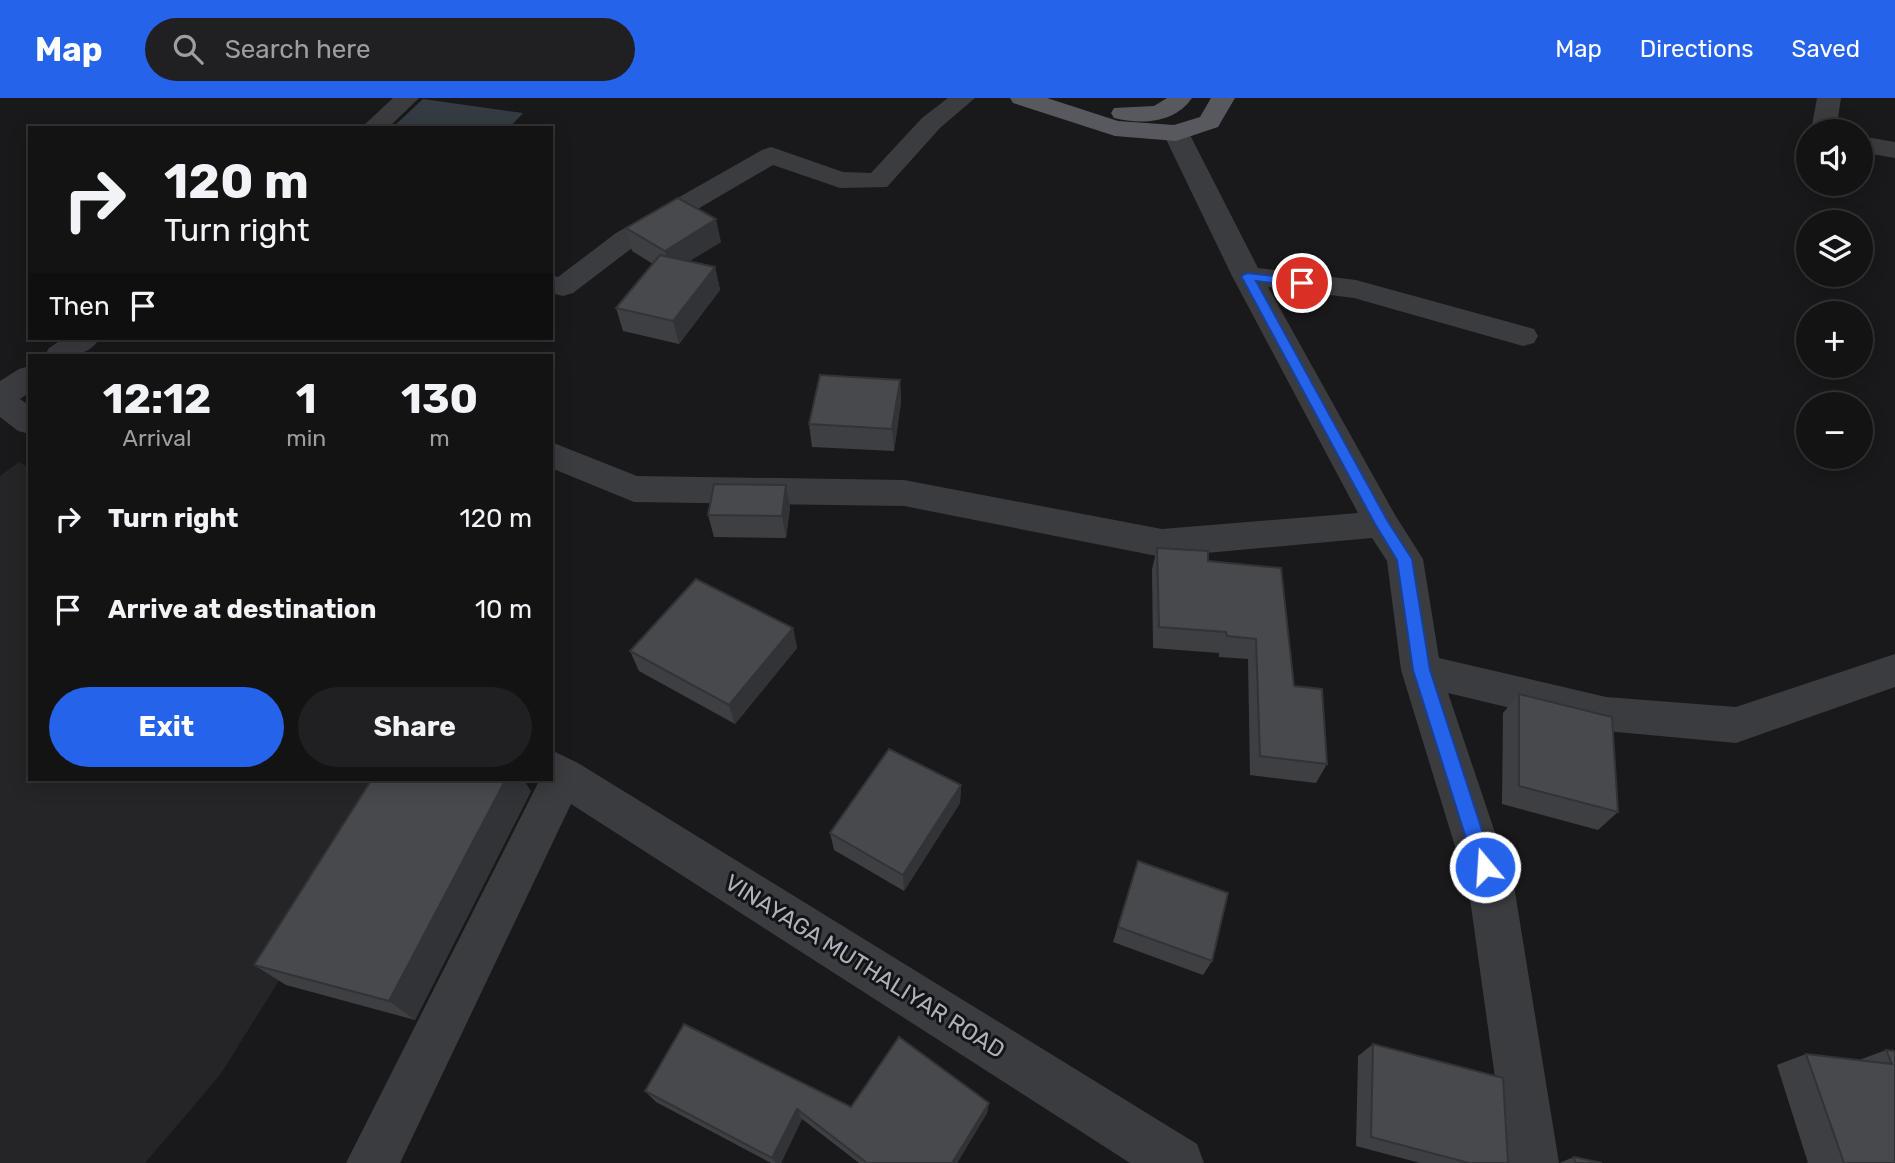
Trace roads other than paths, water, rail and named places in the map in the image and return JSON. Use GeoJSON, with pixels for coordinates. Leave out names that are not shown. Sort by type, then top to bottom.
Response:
{"type":"FeatureCollection","features":[{"type":"Feature","properties":{"kind":"main road"},"geometry":{"type":"LineString","coordinates":[[1022,98],[1115,128],[1178,116],[1209,122],[1223,98]]}},
{"type":"Feature","properties":{"kind":"main road"},"geometry":{"type":"LineString","coordinates":[[1078,98],[1123,113],[1154,115],[1176,104],[1178,116]]}},
{"type":"Feature","properties":{"kind":"street"},"geometry":{"type":"LineString","coordinates":[[375,126],[407,98]]}},
{"type":"Feature","properties":{"kind":"street"},"geometry":{"type":"LineString","coordinates":[[553,284],[563,287],[626,239],[771,155],[841,180],[878,181],[931,123],[963,98]]}},
{"type":"Feature","properties":{"kind":"street"},"geometry":{"type":"LineString","coordinates":[[1826,119],[1829,98]]}},
{"type":"Feature","properties":{"kind":"street"},"geometry":{"type":"LineString","coordinates":[[1178,116],[1247,276],[1382,524],[1405,559],[1422,670],[1492,892],[1533,1163]]}},
{"type":"Feature","properties":{"kind":"street"},"geometry":{"type":"LineString","coordinates":[[1873,146],[1895,150]]}},
{"type":"Feature","properties":{"kind":"street"},"geometry":{"type":"LineString","coordinates":[[1247,276],[1356,289],[1522,336]]}},
{"type":"Feature","properties":{"kind":"street"},"geometry":{"type":"LineString","coordinates":[[61,354],[82,340]]}},
{"type":"Feature","properties":{"kind":"street"},"geometry":{"type":"LineString","coordinates":[[28,377],[0,398],[28,421]]}},
{"type":"Feature","properties":{"kind":"street"},"geometry":{"type":"LineString","coordinates":[[553,455],[634,489],[904,493],[1162,543],[1382,524]]}},
{"type":"Feature","properties":{"kind":"street"},"geometry":{"type":"LineString","coordinates":[[1422,670],[1606,715],[1736,724],[1895,670]]}},
{"type":"Feature","properties":{"kind":"street"},"geometry":{"type":"LineString","coordinates":[[372,1163],[557,773]]}},
{"type":"Feature","properties":{"kind":"street","name":"VINAYAGA MUTHALIYAR ROAD"},"geometry":{"type":"LineString","coordinates":[[557,773],[1178,1163]]}}]}
